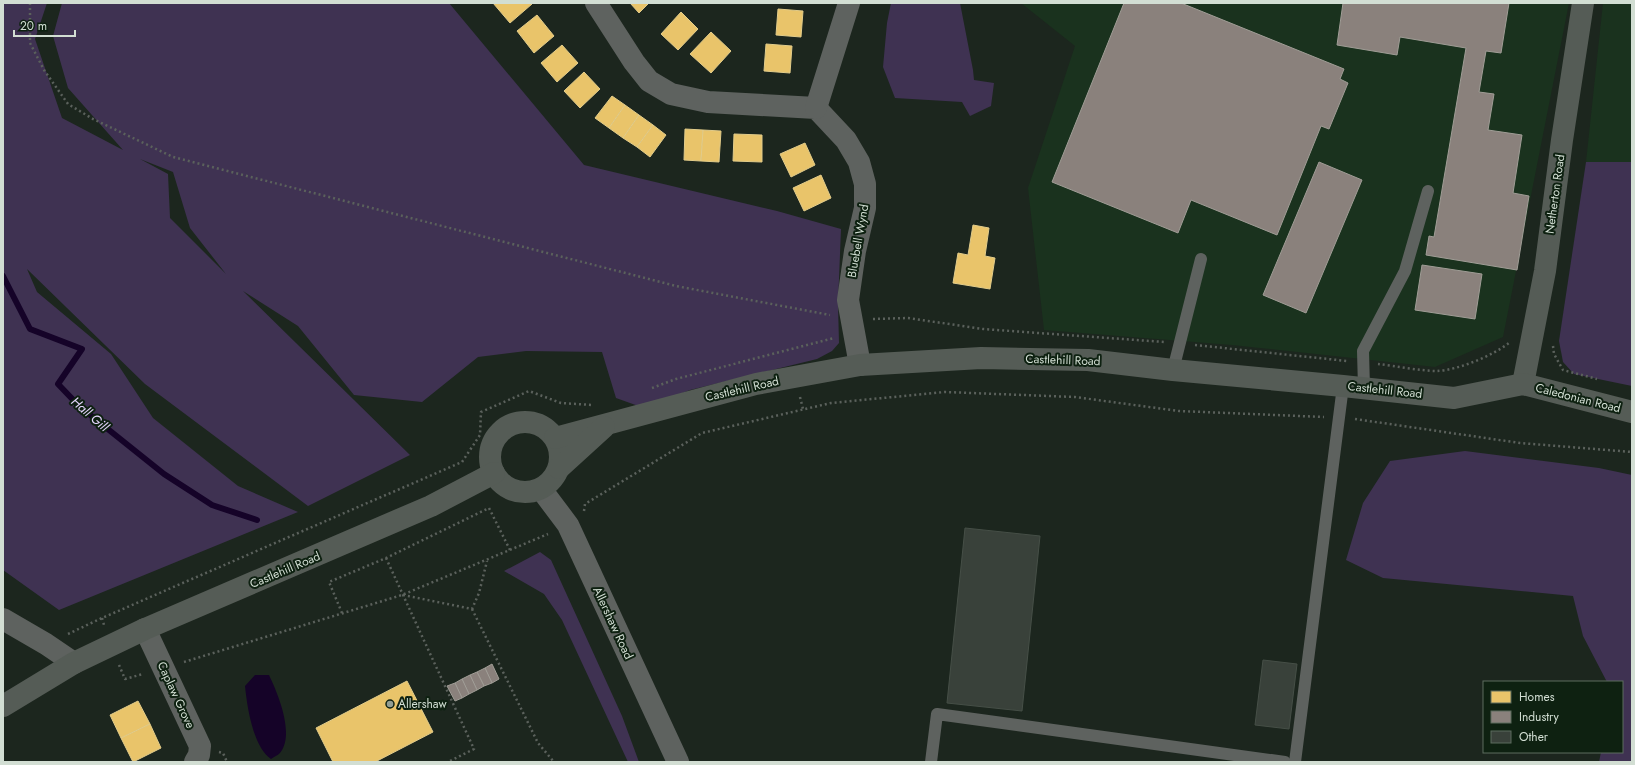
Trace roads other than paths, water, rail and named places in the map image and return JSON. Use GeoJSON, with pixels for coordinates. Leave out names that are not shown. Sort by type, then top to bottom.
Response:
{"type":"FeatureCollection","features":[{"type":"Feature","properties":{"kind":"main road","name":"Netherton Road"},"geometry":{"type":"LineString","coordinates":[[1524,384],[1545,271],[1562,140],[1583,3]]}},
{"type":"Feature","properties":{"kind":"main road","name":"Castlehill Road"},"geometry":{"type":"LineString","coordinates":[[555,438],[756,384],[860,366],[996,358],[1088,360],[1454,398],[1524,384]]}},
{"type":"Feature","properties":{"kind":"main road","name":"Caledonian Road"},"geometry":{"type":"LineString","coordinates":[[1524,384],[1632,412]]}},
{"type":"Feature","properties":{"kind":"main road"},"geometry":{"type":"LineString","coordinates":[[541,489],[529,492],[520,492],[505,486],[494,473],[490,465],[490,454],[492,445],[498,434],[503,429],[514,423],[522,421],[540,424],[551,432],[555,438],[561,454],[559,468]]}},
{"type":"Feature","properties":{"kind":"main road","name":"Castlehill Road"},"geometry":{"type":"LineString","coordinates":[[541,489],[548,484],[559,468],[606,424]]}},
{"type":"Feature","properties":{"kind":"main road","name":"Castlehill Road"},"geometry":{"type":"LineString","coordinates":[[3,706],[74,664],[145,629],[431,506],[494,473]]}},
{"type":"Feature","properties":{"kind":"street"},"geometry":{"type":"LineString","coordinates":[[596,3],[634,62],[649,81],[670,94],[708,102],[816,108],[849,3]]}},
{"type":"Feature","properties":{"kind":"street","name":"Bluebell Wynd"},"geometry":{"type":"LineString","coordinates":[[816,108],[846,140],[859,162],[865,184],[865,208],[855,251],[848,300],[860,366]]}},
{"type":"Feature","properties":{"kind":"street","name":"Allershaw Road"},"geometry":{"type":"LineString","coordinates":[[541,489],[568,525],[678,762]]}},
{"type":"Feature","properties":{"kind":"street"},"geometry":{"type":"LineString","coordinates":[[3,620],[46,644],[74,664]]}},
{"type":"Feature","properties":{"kind":"street","name":"Caplaw Grove"},"geometry":{"type":"LineString","coordinates":[[145,629],[200,746],[199,755],[195,762]]}},
{"type":"Feature","properties":{"kind":"lane"},"geometry":{"type":"LineString","coordinates":[[1364,388],[1363,351],[1405,271],[1428,191]]}},
{"type":"Feature","properties":{"kind":"lane"},"geometry":{"type":"LineString","coordinates":[[1174,370],[1201,259]]}},
{"type":"Feature","properties":{"kind":"lane"},"geometry":{"type":"LineString","coordinates":[[1295,762],[1343,386]]}},
{"type":"Feature","properties":{"kind":"lane"},"geometry":{"type":"LineString","coordinates":[[931,762],[937,714],[1285,762]]}},
{"type":"Feature","properties":{"kind":"waterway","name":"Hall Gill"},"geometry":{"type":"LineString","coordinates":[[3,276],[30,329],[82,349],[58,384],[79,406],[164,474],[212,505],[257,520]]}},
{"type":"Feature","properties":{"kind":"place","name":"Allershaw"},"geometry":{"type":"Point","coordinates":[390,704]}}]}
